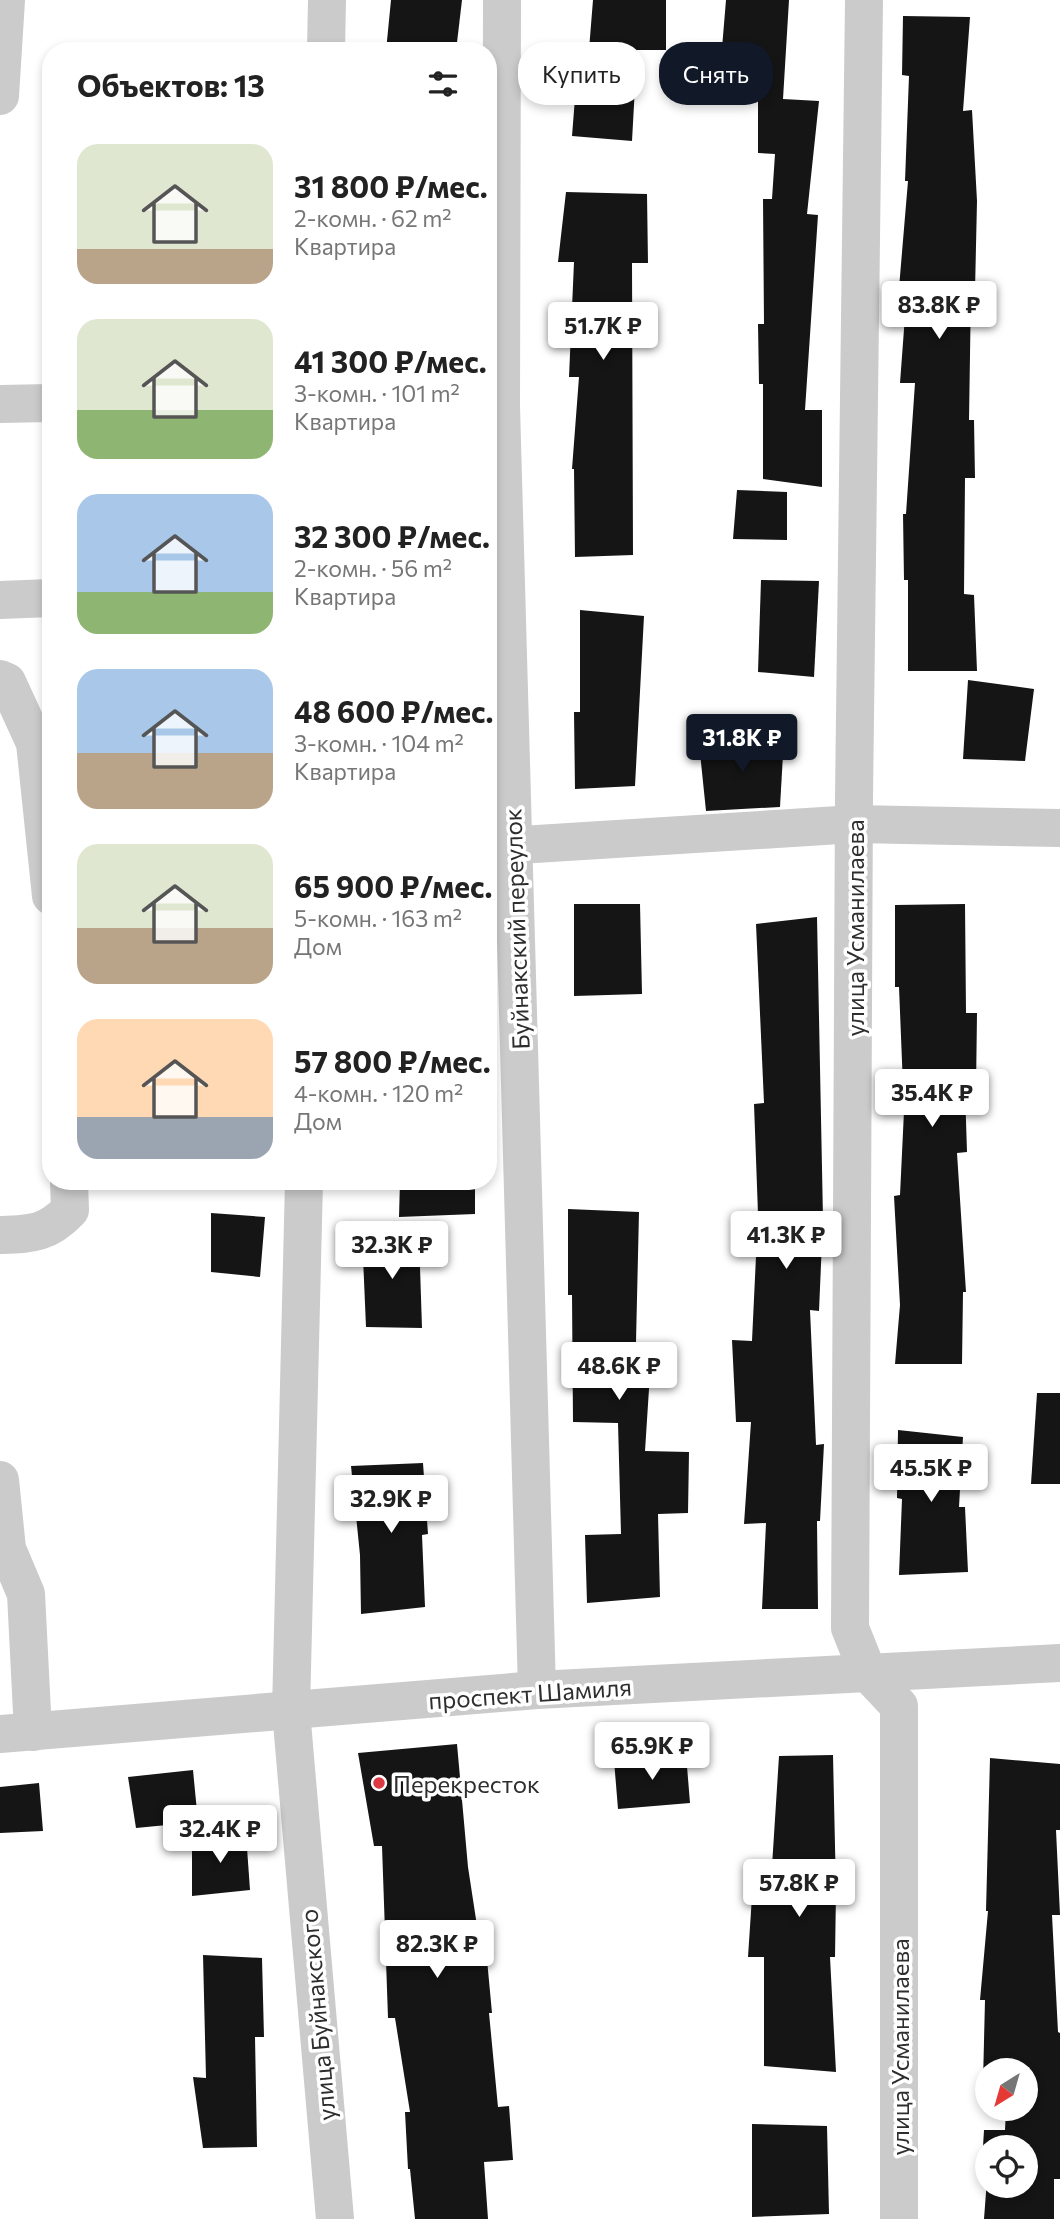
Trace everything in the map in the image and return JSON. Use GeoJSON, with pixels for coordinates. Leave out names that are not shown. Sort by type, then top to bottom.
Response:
{"type":"FeatureCollection","features":[{"type":"Feature","properties":{"kind":"street"},"geometry":{"type":"LineString","coordinates":[[0,96],[6,0]]}},
{"type":"Feature","properties":{"kind":"street"},"geometry":{"type":"LineString","coordinates":[[326,42],[327,0]]}},
{"type":"Feature","properties":{"kind":"street","name":"Буйнакский переулок"},"geometry":{"type":"LineString","coordinates":[[502,0],[501,846],[537,1690]]}},
{"type":"Feature","properties":{"kind":"street","name":"улица Усманилаева"},"geometry":{"type":"LineString","coordinates":[[864,0],[850,1628],[868,1673],[899,1706],[899,2219]]}},
{"type":"Feature","properties":{"kind":"street"},"geometry":{"type":"LineString","coordinates":[[0,404],[42,403]]}},
{"type":"Feature","properties":{"kind":"street"},"geometry":{"type":"LineString","coordinates":[[0,600],[42,598]]}},
{"type":"Feature","properties":{"kind":"street"},"geometry":{"type":"LineString","coordinates":[[0,679],[7,682],[35,743],[42,810]]}},
{"type":"Feature","properties":{"kind":"street"},"geometry":{"type":"LineString","coordinates":[[501,846],[855,824],[1060,828]]}},
{"type":"Feature","properties":{"kind":"street"},"geometry":{"type":"LineString","coordinates":[[0,1236],[37,1233],[56,1224],[70,1210],[69,1190]]}},
{"type":"Feature","properties":{"kind":"street","name":"улица Буйнакского"},"geometry":{"type":"LineString","coordinates":[[304,1190],[291,1711],[335,2219]]}},
{"type":"Feature","properties":{"kind":"street"},"geometry":{"type":"LineString","coordinates":[[0,1480],[7,1549],[26,1594],[16,1733]]}},
{"type":"Feature","properties":{"kind":"street","name":"проспект Шамиля"},"geometry":{"type":"LineString","coordinates":[[16,1733],[537,1690],[1060,1663]]}},
{"type":"Feature","properties":{"kind":"building"},"geometry":{"type":"Polygon","coordinates":[[[391,0],[462,0],[457,42],[387,42],[391,0]]]}},
{"type":"Feature","properties":{"kind":"building"},"geometry":{"type":"Polygon","coordinates":[[[593,0],[666,0],[666,42],[659,42],[659,50],[645,50],[645,42],[590,42],[593,0]]]}},
{"type":"Feature","properties":{"kind":"building"},"geometry":{"type":"Polygon","coordinates":[[[726,0],[789,0],[783,99],[819,101],[807,214],[818,215],[805,410],[822,410],[822,487],[763,479],[763,384],[759,384],[758,324],[764,324],[763,199],[772,199],[775,154],[758,153],[758,105],[773,105],[773,42],[722,42],[726,0]]]}},
{"type":"Feature","properties":{"kind":"building"},"geometry":{"type":"Polygon","coordinates":[[[903,16],[970,17],[963,111],[972,110],[977,201],[975,291],[971,290],[969,420],[974,420],[975,478],[965,478],[964,594],[974,595],[977,671],[908,671],[908,580],[904,580],[903,514],[906,514],[915,383],[900,383],[907,289],[899,288],[908,181],[905,181],[909,76],[902,75],[903,16]]]}},
{"type":"Feature","properties":{"kind":"building"},"geometry":{"type":"Polygon","coordinates":[[[574,105],[634,105],[632,141],[572,136],[574,105]]]}},
{"type":"Feature","properties":{"kind":"building"},"geometry":{"type":"Polygon","coordinates":[[[566,192],[647,194],[648,263],[632,263],[633,555],[575,557],[572,469],[579,377],[569,377],[574,262],[558,262],[566,192]]]}},
{"type":"Feature","properties":{"kind":"building"},"geometry":{"type":"Polygon","coordinates":[[[737,490],[787,492],[787,540],[733,539],[737,490]]]}},
{"type":"Feature","properties":{"kind":"building"},"geometry":{"type":"Polygon","coordinates":[[[761,580],[819,581],[814,677],[758,672],[761,580]]]}},
{"type":"Feature","properties":{"kind":"building"},"geometry":{"type":"Polygon","coordinates":[[[580,610],[644,616],[635,786],[575,789],[574,712],[580,712],[580,610]]]}},
{"type":"Feature","properties":{"kind":"building"},"geometry":{"type":"Polygon","coordinates":[[[968,680],[1034,689],[1025,761],[963,759],[968,680]]]}},
{"type":"Feature","properties":{"kind":"building"},"geometry":{"type":"Polygon","coordinates":[[[784,737],[780,807],[706,811],[699,743],[784,737]]]}},
{"type":"Feature","properties":{"kind":"building"},"geometry":{"type":"Polygon","coordinates":[[[574,904],[640,904],[642,994],[574,996],[574,904]]]}},
{"type":"Feature","properties":{"kind":"building"},"geometry":{"type":"Polygon","coordinates":[[[965,904],[966,1013],[977,1013],[976,1090],[965,1090],[967,1152],[957,1153],[966,1292],[963,1292],[962,1364],[895,1364],[900,1305],[894,1196],[900,1195],[904,1111],[899,987],[895,987],[895,905],[965,904]]]}},
{"type":"Feature","properties":{"kind":"building"},"geometry":{"type":"Polygon","coordinates":[[[817,917],[823,1218],[819,1311],[810,1310],[816,1445],[824,1444],[820,1521],[817,1521],[818,1609],[762,1609],[766,1523],[744,1524],[751,1422],[736,1422],[732,1340],[752,1341],[758,1214],[754,1104],[764,1103],[756,924],[817,917]]]}},
{"type":"Feature","properties":{"kind":"building"},"geometry":{"type":"Polygon","coordinates":[[[400,1190],[475,1190],[475,1214],[399,1217],[400,1190]]]}},
{"type":"Feature","properties":{"kind":"building"},"geometry":{"type":"Polygon","coordinates":[[[568,1209],[639,1212],[636,1342],[652,1342],[645,1451],[689,1452],[688,1513],[658,1514],[660,1597],[587,1603],[585,1535],[621,1534],[618,1423],[573,1422],[568,1209]]]}},
{"type":"Feature","properties":{"kind":"building"},"geometry":{"type":"Polygon","coordinates":[[[211,1213],[265,1217],[260,1277],[211,1272],[211,1213]]]}},
{"type":"Feature","properties":{"kind":"building"},"geometry":{"type":"Polygon","coordinates":[[[362,1234],[419,1237],[422,1328],[366,1327],[362,1234]]]}},
{"type":"Feature","properties":{"kind":"building"},"geometry":{"type":"Polygon","coordinates":[[[1037,1393],[1060,1393],[1060,1484],[1031,1484],[1037,1393]]]}},
{"type":"Feature","properties":{"kind":"building"},"geometry":{"type":"Polygon","coordinates":[[[898,1430],[963,1437],[959,1507],[965,1507],[968,1572],[899,1575],[902,1499],[897,1498],[898,1430]]]}},
{"type":"Feature","properties":{"kind":"building"},"geometry":{"type":"Polygon","coordinates":[[[423,1463],[428,1534],[422,1535],[425,1607],[361,1614],[360,1555],[351,1466],[423,1463]]]}},
{"type":"Feature","properties":{"kind":"building"},"geometry":{"type":"Polygon","coordinates":[[[457,1744],[468,1867],[479,1939],[485,1938],[498,2107],[509,2106],[513,2160],[484,2162],[488,2219],[415,2219],[408,2169],[405,2112],[410,2112],[395,2018],[388,2018],[382,1846],[374,1846],[358,1753],[457,1744]]]}},
{"type":"Feature","properties":{"kind":"building"},"geometry":{"type":"Polygon","coordinates":[[[686,1754],[690,1803],[618,1809],[614,1760],[686,1754]]]}},
{"type":"Feature","properties":{"kind":"building"},"geometry":{"type":"Polygon","coordinates":[[[833,1755],[836,1891],[835,1957],[830,1957],[836,2072],[764,2066],[764,1957],[748,1957],[753,1881],[771,1882],[779,1756],[833,1755]]]}},
{"type":"Feature","properties":{"kind":"building"},"geometry":{"type":"Polygon","coordinates":[[[990,1758],[1060,1764],[1060,1830],[1056,1830],[1060,1915],[1052,1915],[1060,2033],[1060,2179],[1054,2179],[1054,2219],[984,2219],[986,2198],[1038,2198],[1038,2135],[984,2135],[984,2130],[1005,2130],[1005,2121],[1038,2121],[1038,2058],[984,2058],[985,2000],[980,2000],[988,1911],[990,1758]]]}},
{"type":"Feature","properties":{"kind":"building"},"geometry":{"type":"Polygon","coordinates":[[[193,1770],[198,1822],[136,1828],[128,1777],[193,1770]]]}},
{"type":"Feature","properties":{"kind":"building"},"geometry":{"type":"Polygon","coordinates":[[[39,1783],[43,1831],[0,1833],[0,1787],[39,1783]]]}},
{"type":"Feature","properties":{"kind":"building"},"geometry":{"type":"Polygon","coordinates":[[[246,1834],[250,1890],[192,1896],[192,1838],[246,1834]]]}},
{"type":"Feature","properties":{"kind":"building"},"geometry":{"type":"Polygon","coordinates":[[[203,1955],[262,1958],[264,2037],[255,2037],[257,2147],[203,2148],[193,2077],[206,2078],[203,1955]]]}},
{"type":"Feature","properties":{"kind":"building"},"geometry":{"type":"Polygon","coordinates":[[[752,2124],[827,2126],[829,2214],[752,2217],[752,2124]]]}},
{"type":"Feature","properties":{"kind":"place","name":"Перекресток"},"geometry":{"type":"Point","coordinates":[379,1783]}}]}
